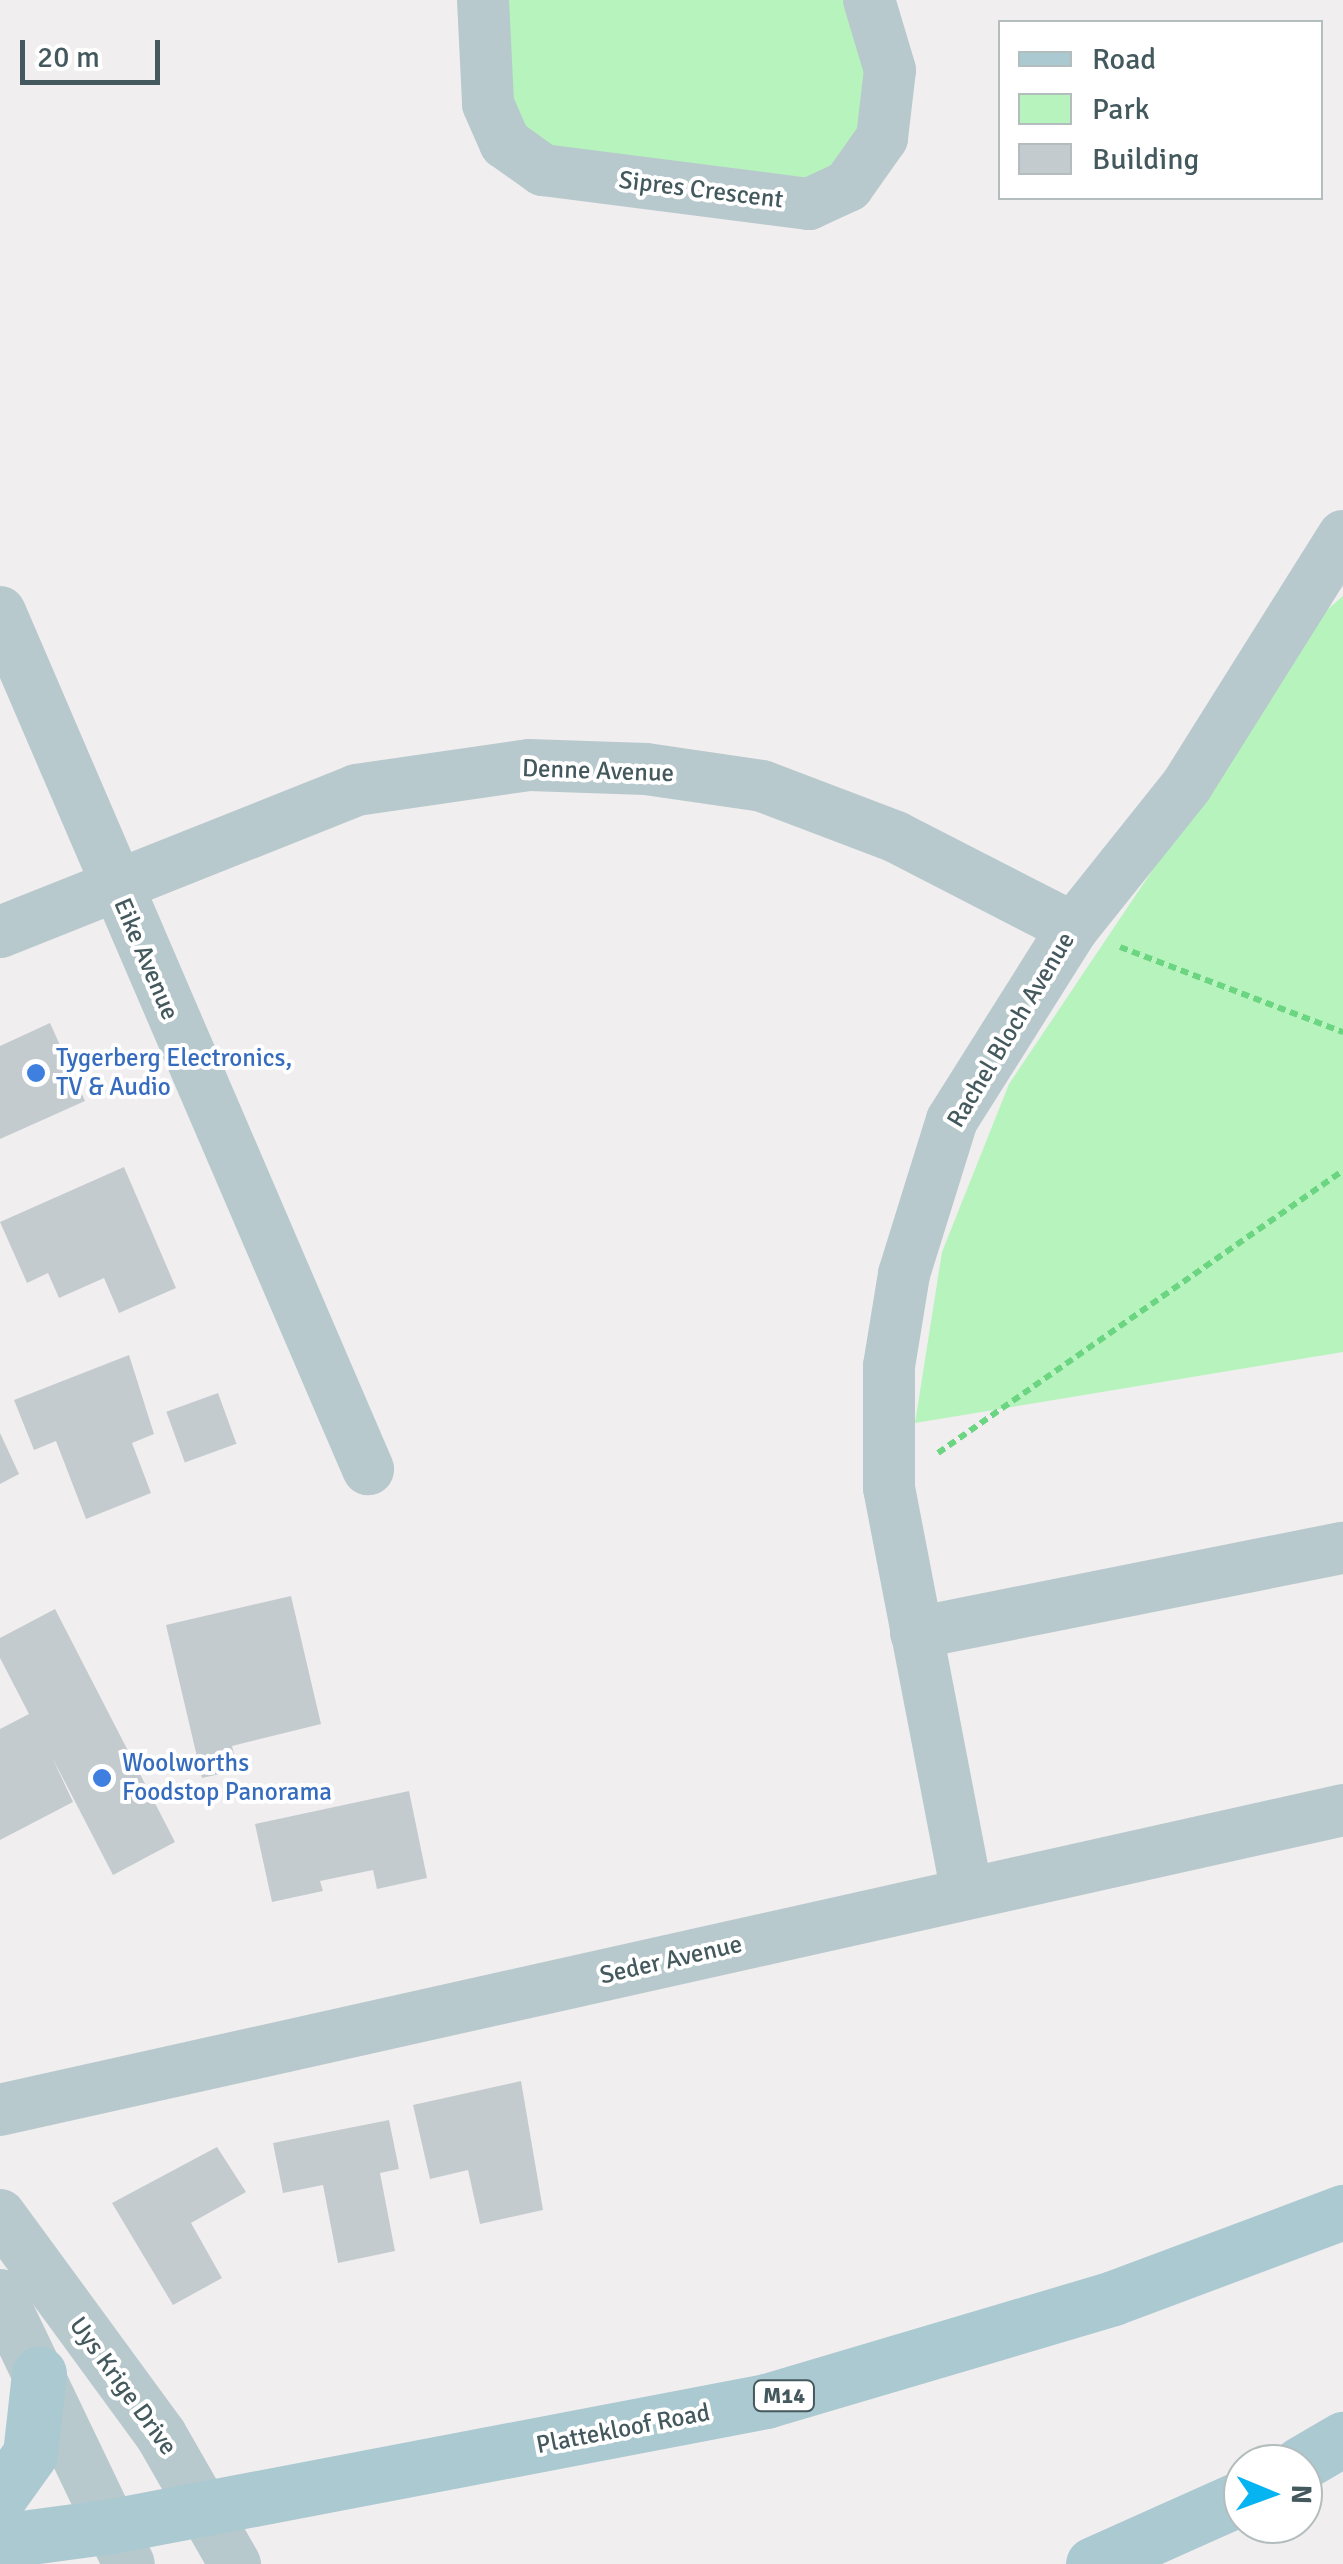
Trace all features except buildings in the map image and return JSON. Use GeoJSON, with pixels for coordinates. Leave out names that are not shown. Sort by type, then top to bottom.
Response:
{"type":"FeatureCollection","features":[{"type":"Feature","properties":{"kind":"main road","name":"Plattekloof Road"},"geometry":{"type":"LineString","coordinates":[[0,2540],[120,2545],[206,2508],[766,2401],[1112,2298],[1343,2212]]}},
{"type":"Feature","properties":{"kind":"main road"},"geometry":{"type":"LineString","coordinates":[[0,2496],[30,2454],[39,2374]]}},
{"type":"Feature","properties":{"kind":"main road"},"geometry":{"type":"LineString","coordinates":[[1093,2564],[1223,2506]]}},
{"type":"Feature","properties":{"kind":"street","name":"Sipres Crescent"},"geometry":{"type":"LineString","coordinates":[[484,0],[488,104],[506,143],[543,170],[810,204],[848,186],[882,138],[890,70],[870,0]]}},
{"type":"Feature","properties":{"kind":"street","name":"Rachel Bloch Avenue"},"geometry":{"type":"LineString","coordinates":[[967,1893],[889,1488],[889,1366],[904,1274],[952,1120],[1072,928],[1188,785],[1343,536]]}},
{"type":"Feature","properties":{"kind":"street","name":"Eike Avenue"},"geometry":{"type":"LineString","coordinates":[[0,612],[113,883],[368,1469]]}},
{"type":"Feature","properties":{"kind":"street","name":"Denne Avenue"},"geometry":{"type":"LineString","coordinates":[[0,932],[113,883],[356,790],[529,765],[646,769],[762,786],[896,836],[1072,928]]}},
{"type":"Feature","properties":{"kind":"street"},"geometry":{"type":"LineString","coordinates":[[916,1633],[1343,1548]]}},
{"type":"Feature","properties":{"kind":"street","name":"Seder Avenue"},"geometry":{"type":"LineString","coordinates":[[0,2110],[1343,1810]]}},
{"type":"Feature","properties":{"kind":"street","name":"Uys Krige Drive"},"geometry":{"type":"LineString","coordinates":[[0,2215],[161,2435],[206,2508],[234,2564]]}},
{"type":"Feature","properties":{"kind":"street"},"geometry":{"type":"LineString","coordinates":[[0,2295],[120,2545]]}},
{"type":"Feature","properties":{"kind":"path"},"geometry":{"type":"LineString","coordinates":[[1072,928],[1343,1032]]}},
{"type":"Feature","properties":{"kind":"path"},"geometry":{"type":"LineString","coordinates":[[889,1488],[1343,1170]]}},
{"type":"Feature","properties":{"kind":"green space"},"geometry":{"type":"Polygon","coordinates":[[[483,0],[869,0],[890,70],[848,186],[505,143],[483,0]]]}},
{"type":"Feature","properties":{"kind":"green space"},"geometry":{"type":"Polygon","coordinates":[[[1343,596],[1343,1352],[915,1423],[942,1252],[1009,1084],[1327,610],[1343,596]]]}},
{"type":"Feature","properties":{"kind":"place","name":"Tygerberg Electronics, TV & Audio"},"geometry":{"type":"Point","coordinates":[36,1073]}},
{"type":"Feature","properties":{"kind":"place","name":"Woolworths Foodstop Panorama"},"geometry":{"type":"Point","coordinates":[102,1778]}}]}
